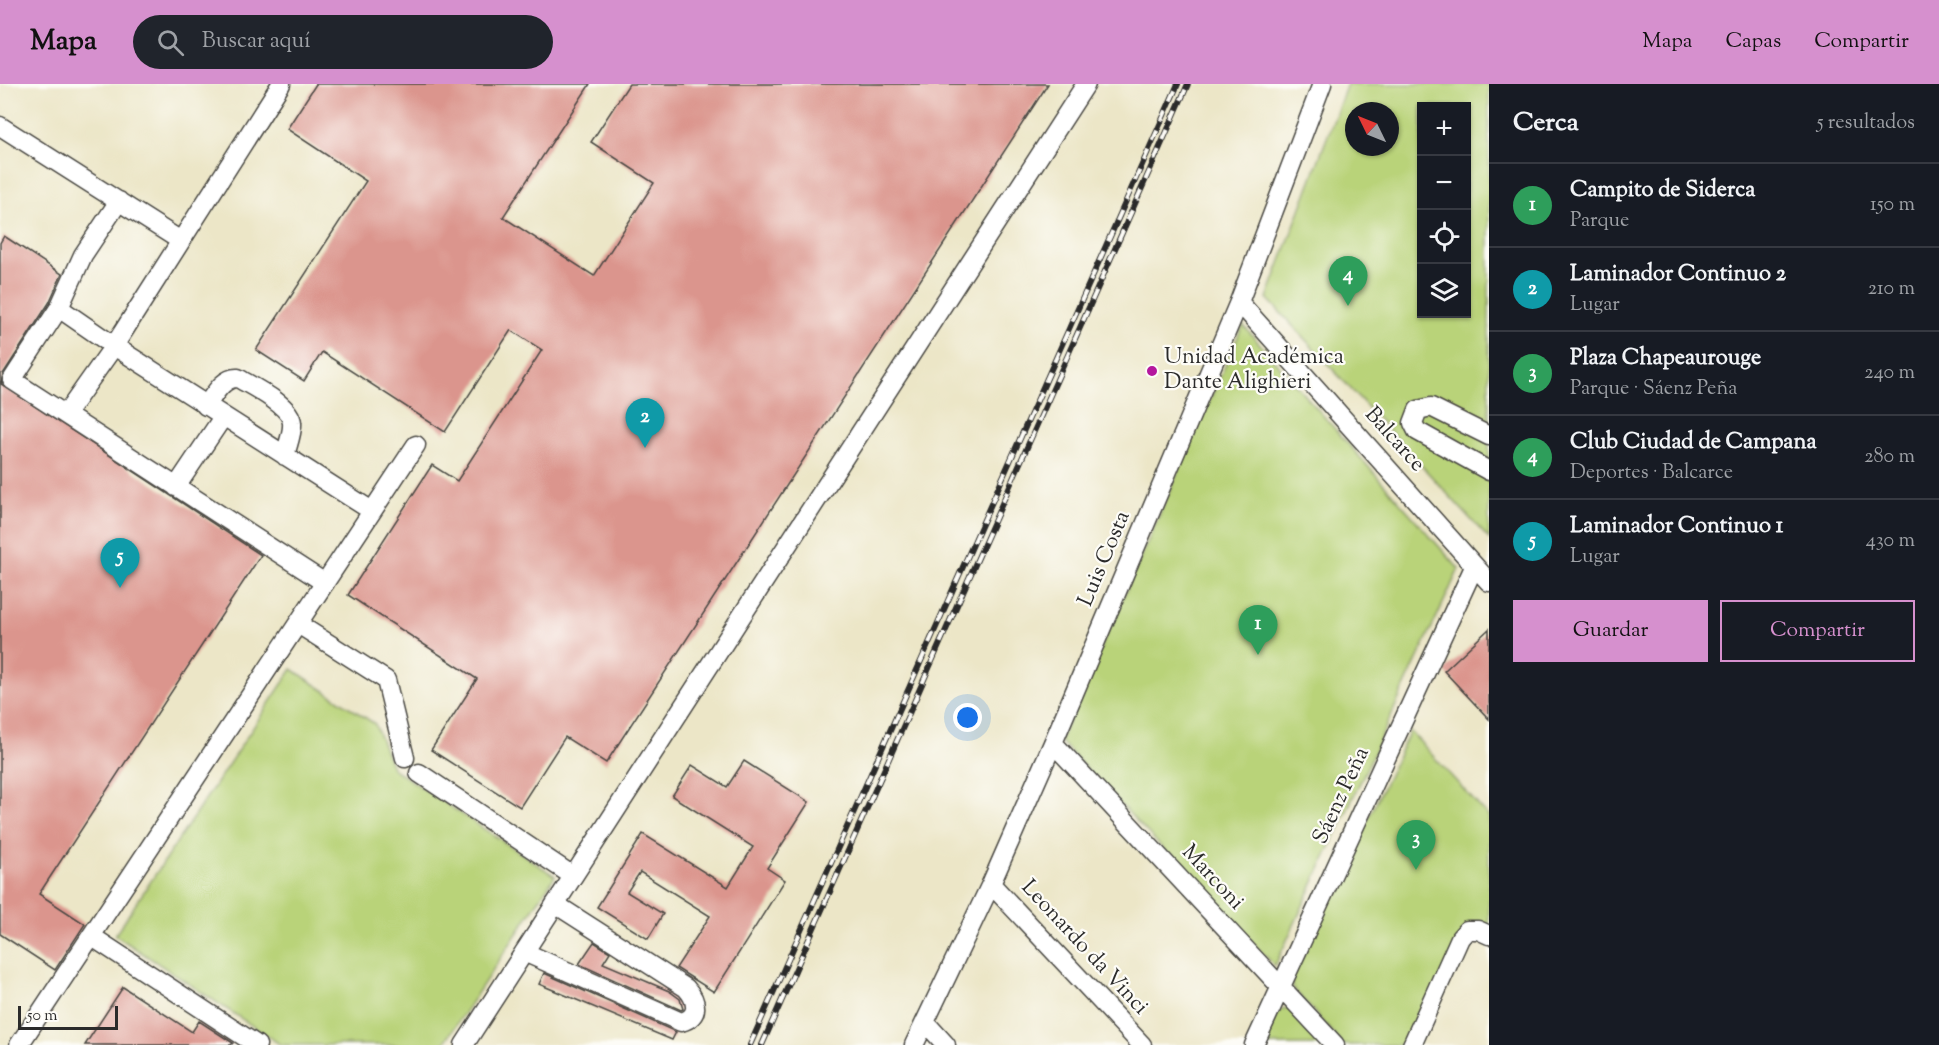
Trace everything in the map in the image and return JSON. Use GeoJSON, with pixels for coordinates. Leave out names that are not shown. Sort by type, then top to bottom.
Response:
{"type":"FeatureCollection","features":[{"type":"Feature","properties":{"kind":"street"},"geometry":{"type":"LineString","coordinates":[[66,414],[114,346],[281,84]]}},
{"type":"Feature","properties":{"kind":"street"},"geometry":{"type":"LineString","coordinates":[[464,1045],[1086,84]]}},
{"type":"Feature","properties":{"kind":"street","name":"Luis Costa"},"geometry":{"type":"LineString","coordinates":[[914,1045],[991,884],[1053,743],[1239,302],[1322,84]]}},
{"type":"Feature","properties":{"kind":"street"},"geometry":{"type":"LineString","coordinates":[[0,126],[181,241]]}},
{"type":"Feature","properties":{"kind":"street"},"geometry":{"type":"LineString","coordinates":[[120,201],[83,255],[66,295],[12,380],[325,583]]}},
{"type":"Feature","properties":{"kind":"street","name":"Balcarce"},"geometry":{"type":"LineString","coordinates":[[1239,302],[1489,582]]}},
{"type":"Feature","properties":{"kind":"street"},"geometry":{"type":"LineString","coordinates":[[58,308],[223,417],[372,511]]}},
{"type":"Feature","properties":{"kind":"street"},"geometry":{"type":"LineString","coordinates":[[206,406],[223,383],[232,378],[238,378],[280,404],[290,414],[292,424],[285,456]]}},
{"type":"Feature","properties":{"kind":"street"},"geometry":{"type":"LineString","coordinates":[[1489,436],[1431,407],[1418,410],[1413,423],[1417,431],[1489,471]]}},
{"type":"Feature","properties":{"kind":"street"},"geometry":{"type":"LineString","coordinates":[[176,487],[223,417]]}},
{"type":"Feature","properties":{"kind":"street"},"geometry":{"type":"LineString","coordinates":[[28,1042],[91,936],[416,445]]}},
{"type":"Feature","properties":{"kind":"street","name":"Sáenz Peña"},"geometry":{"type":"LineString","coordinates":[[1254,1045],[1474,567]]}},
{"type":"Feature","properties":{"kind":"street"},"geometry":{"type":"LineString","coordinates":[[298,624],[386,680],[405,759]]}},
{"type":"Feature","properties":{"kind":"street","name":"Marconi"},"geometry":{"type":"LineString","coordinates":[[1053,743],[1335,1045]]}},
{"type":"Feature","properties":{"kind":"street"},"geometry":{"type":"LineString","coordinates":[[419,772],[573,876]]}},
{"type":"Feature","properties":{"kind":"street","name":"Leonardo da Vinci"},"geometry":{"type":"LineString","coordinates":[[991,884],[1142,1045]]}},
{"type":"Feature","properties":{"kind":"street"},"geometry":{"type":"LineString","coordinates":[[525,952],[681,1022],[687,1021],[692,1015],[696,1005],[694,997],[686,988],[555,904]]}},
{"type":"Feature","properties":{"kind":"street"},"geometry":{"type":"LineString","coordinates":[[1412,1045],[1460,938],[1467,930],[1478,930],[1489,935]]}},
{"type":"Feature","properties":{"kind":"street"},"geometry":{"type":"LineString","coordinates":[[91,936],[257,1045]]}},
{"type":"Feature","properties":{"kind":"street"},"geometry":{"type":"LineString","coordinates":[[925,1022],[946,1045]]}},
{"type":"Feature","properties":{"kind":"green space"},"geometry":{"type":"Polygon","coordinates":[[[1347,84],[1489,84],[1489,539],[1267,298],[1347,84]]]}},
{"type":"Feature","properties":{"kind":"green space"},"geometry":{"type":"Polygon","coordinates":[[[1243,325],[1459,569],[1275,966],[1060,741],[1243,325]]]}},
{"type":"Feature","properties":{"kind":"green space"},"geometry":{"type":"Polygon","coordinates":[[[292,669],[375,724],[392,768],[555,876],[443,1045],[281,1045],[115,935],[292,669]]]}},
{"type":"Feature","properties":{"kind":"green space"},"geometry":{"type":"Polygon","coordinates":[[[1410,731],[1489,817],[1489,926],[1472,923],[1405,1045],[1343,1045],[1292,987],[1293,976],[1410,731]]]}},
{"type":"Feature","properties":{"kind":"green space"},"geometry":{"type":"Polygon","coordinates":[[[1289,1007],[1327,1045],[1261,1045],[1279,1010],[1289,1007]]]}},
{"type":"Feature","properties":{"kind":"building"},"geometry":{"type":"Polygon","coordinates":[[[316,84],[590,84],[503,217],[594,276],[654,183],[591,142],[629,84],[1048,84],[606,763],[565,737],[520,807],[431,750],[477,679],[348,595],[432,465],[457,481],[542,350],[511,330],[445,432],[322,352],[304,381],[256,350],[366,181],[287,129],[316,84]]]}},
{"type":"Feature","properties":{"kind":"building"},"geometry":{"type":"Polygon","coordinates":[[[4,236],[62,274],[49,303],[3,374],[1,384],[261,555],[39,894],[85,924],[55,970],[0,934],[0,243],[4,236]]]}},
{"type":"Feature","properties":{"kind":"building"},"geometry":{"type":"Polygon","coordinates":[[[1489,629],[1489,719],[1444,671],[1489,629]]]}},
{"type":"Feature","properties":{"kind":"building"},"geometry":{"type":"Polygon","coordinates":[[[744,761],[809,802],[767,868],[785,880],[714,992],[676,968],[710,916],[640,872],[627,892],[663,914],[648,939],[597,907],[643,834],[728,887],[753,847],[672,796],[692,765],[727,787],[744,761]]]}},
{"type":"Feature","properties":{"kind":"building"},"geometry":{"type":"Polygon","coordinates":[[[594,942],[610,952],[603,963],[669,991],[680,999],[683,1009],[579,964],[594,942]]]}},
{"type":"Feature","properties":{"kind":"building"},"geometry":{"type":"Polygon","coordinates":[[[544,973],[676,1032],[672,1040],[539,984],[544,973]]]}},
{"type":"Feature","properties":{"kind":"building"},"geometry":{"type":"Polygon","coordinates":[[[123,987],[192,1032],[199,1021],[233,1043],[231,1045],[85,1045],[123,987]]]}},
{"type":"Feature","properties":{"kind":"railway"},"geometry":{"type":"LineString","coordinates":[[750,1045],[1178,84]]}},
{"type":"Feature","properties":{"kind":"railway"},"geometry":{"type":"LineString","coordinates":[[762,1045],[1188,84]]}},
{"type":"Feature","properties":{"kind":"place","name":"Club Ciudad de Campana"},"geometry":{"type":"Point","coordinates":[1348,306]}},
{"type":"Feature","properties":{"kind":"place","name":"Unidad Académica Dante Alighieri"},"geometry":{"type":"Point","coordinates":[1152,371]}},
{"type":"Feature","properties":{"kind":"place","name":"Laminador Continuo 2"},"geometry":{"type":"Point","coordinates":[645,448]}},
{"type":"Feature","properties":{"kind":"place","name":"Laminador Continuo 1"},"geometry":{"type":"Point","coordinates":[120,588]}},
{"type":"Feature","properties":{"kind":"place","name":"Campito de Siderca"},"geometry":{"type":"Point","coordinates":[1258,655]}},
{"type":"Feature","properties":{"kind":"place","name":"Plaza Chapeaurouge"},"geometry":{"type":"Point","coordinates":[1416,870]}}]}
